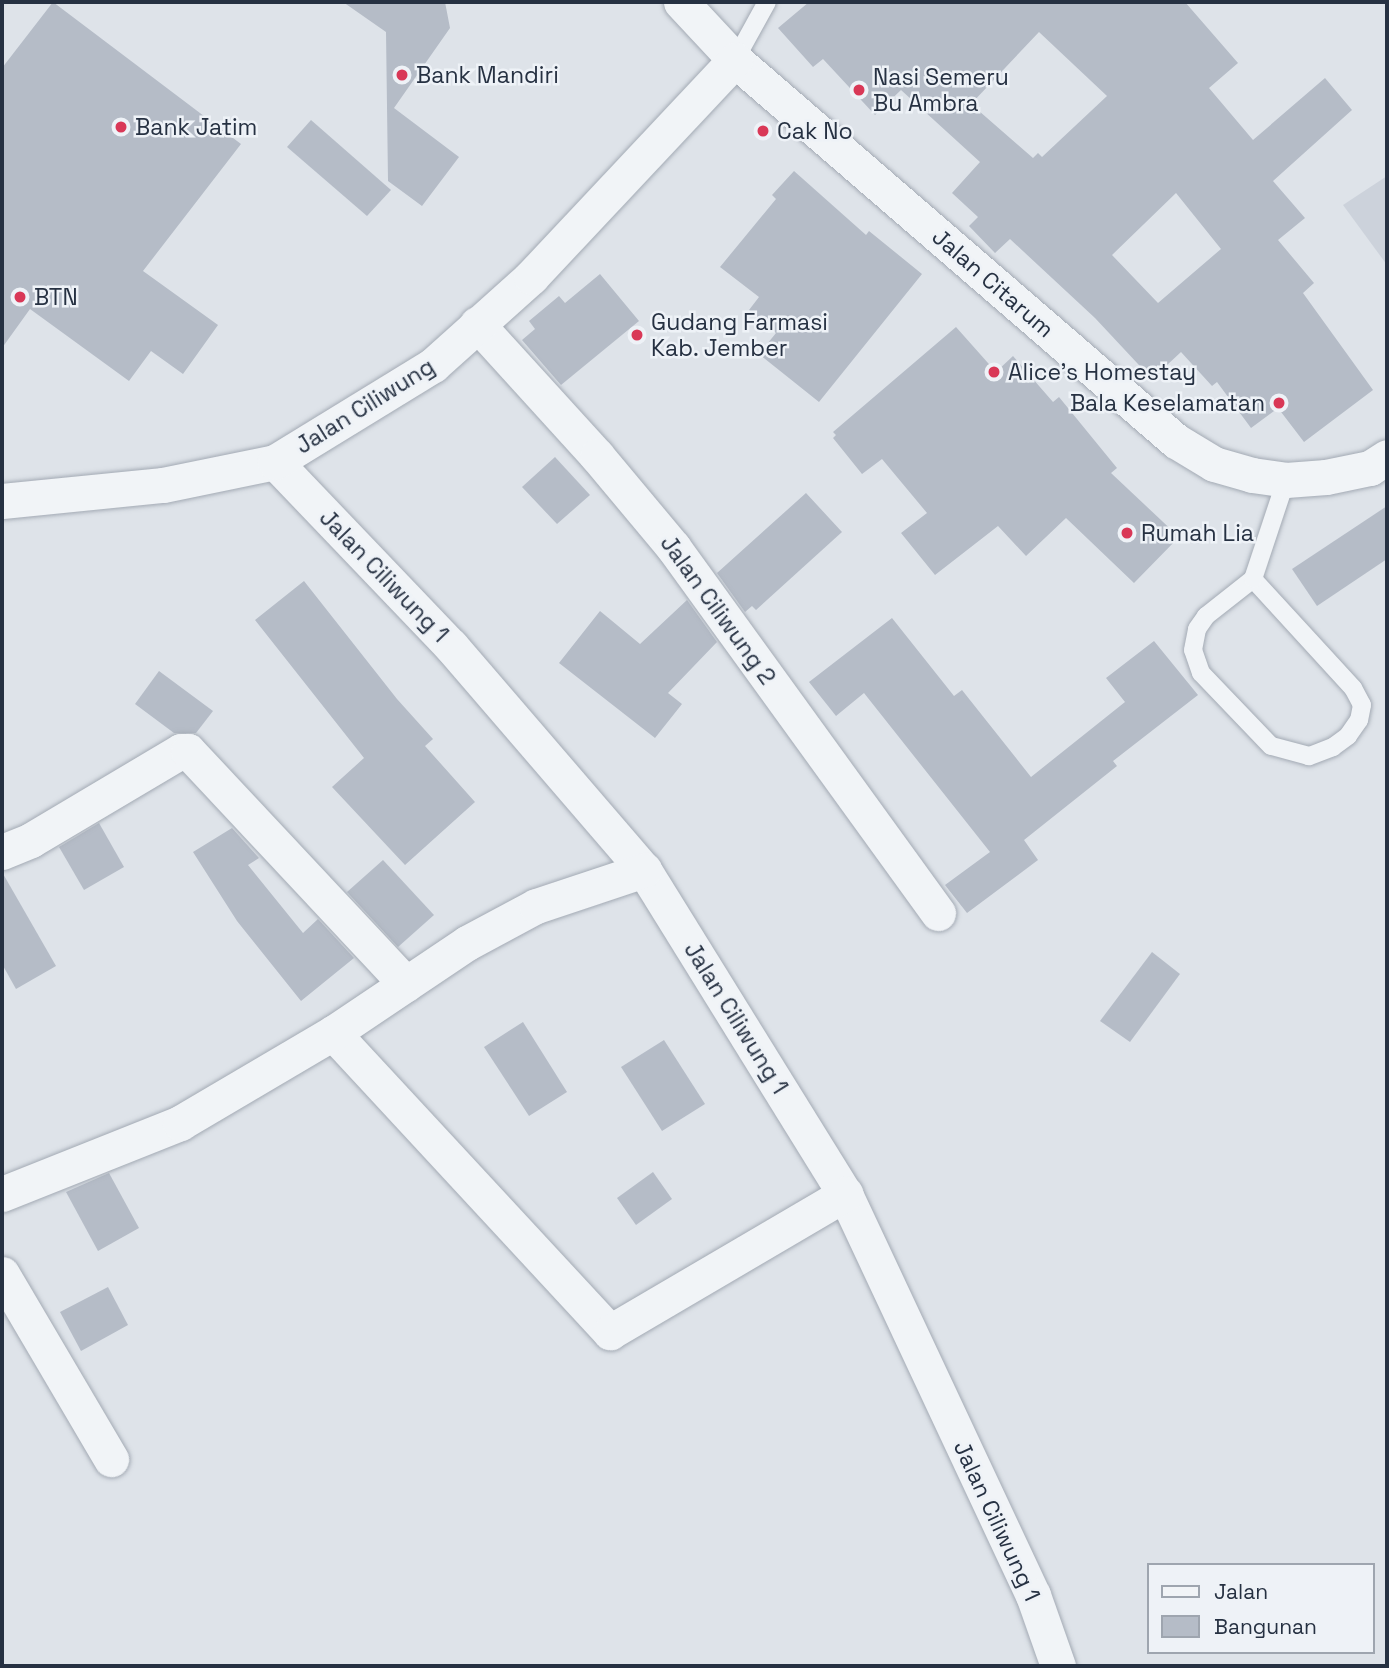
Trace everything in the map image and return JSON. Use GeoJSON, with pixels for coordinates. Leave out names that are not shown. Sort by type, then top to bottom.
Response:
{"type":"FeatureCollection","features":[{"type":"Feature","properties":{"kind":"street","name":"Jalan Citarum"},"geometry":{"type":"LineString","coordinates":[[681,2],[735,60],[1176,441],[1214,464],[1251,475],[1286,480],[1326,477],[1370,468],[1387,457]]}},
{"type":"Feature","properties":{"kind":"street","name":"Jalan Ciliwung"},"geometry":{"type":"LineString","coordinates":[[2,501],[163,485],[275,462],[433,365],[531,277],[735,60]]}},
{"type":"Feature","properties":{"kind":"street","name":"Jalan Ciliwung 2"},"geometry":{"type":"LineString","coordinates":[[477,324],[597,456],[673,547],[938,913]]}},
{"type":"Feature","properties":{"kind":"street","name":"Jalan Ciliwung 1"},"geometry":{"type":"LineString","coordinates":[[275,462],[451,646],[644,870],[845,1194],[1033,1595],[1058,1666]]}},
{"type":"Feature","properties":{"kind":"street"},"geometry":{"type":"LineString","coordinates":[[2,852],[31,840],[181,751],[188,751],[405,984]]}},
{"type":"Feature","properties":{"kind":"street"},"geometry":{"type":"LineString","coordinates":[[2,1194],[180,1123],[333,1033],[467,943],[536,906],[644,870]]}},
{"type":"Feature","properties":{"kind":"street"},"geometry":{"type":"LineString","coordinates":[[333,1033],[610,1332],[845,1194]]}},
{"type":"Feature","properties":{"kind":"street"},"geometry":{"type":"LineString","coordinates":[[2,1274],[111,1459]]}},
{"type":"Feature","properties":{"kind":"lane"},"geometry":{"type":"LineString","coordinates":[[735,60],[767,2]]}},
{"type":"Feature","properties":{"kind":"lane"},"geometry":{"type":"LineString","coordinates":[[1253,579],[1353,688],[1362,705],[1359,720],[1348,736],[1333,747],[1309,756],[1271,746],[1201,673],[1193,650],[1197,629],[1206,616],[1253,579],[1286,480]]}},
{"type":"Feature","properties":{"kind":"shaded area"},"geometry":{"type":"Polygon","coordinates":[[[1387,176],[1387,265],[1343,205],[1387,176]]]}},
{"type":"Feature","properties":{"kind":"building"},"geometry":{"type":"Polygon","coordinates":[[[53,2],[241,144],[143,271],[218,325],[183,374],[151,351],[129,381],[30,309],[2,348],[2,68],[53,2]]]}},
{"type":"Feature","properties":{"kind":"building"},"geometry":{"type":"Polygon","coordinates":[[[343,2],[445,2],[450,28],[394,108],[459,157],[422,206],[388,181],[386,32],[343,2]]]}},
{"type":"Feature","properties":{"kind":"building"},"geometry":{"type":"Polygon","coordinates":[[[809,2],[1185,2],[1238,63],[1209,88],[1253,140],[1325,78],[1352,110],[1273,181],[1305,218],[1278,240],[1314,283],[1303,293],[1373,390],[1304,442],[1278,408],[1251,428],[1217,382],[1212,386],[1181,352],[1152,379],[1095,318],[1010,239],[995,253],[969,226],[978,217],[952,193],[980,162],[901,90],[875,115],[823,59],[813,67],[778,28],[809,2]],[[1039,32],[971,104],[1033,158],[1038,153],[1042,157],[1107,96],[1039,32]],[[1176,193],[1112,255],[1158,303],[1221,249],[1176,193]]]}},
{"type":"Feature","properties":{"kind":"building"},"geometry":{"type":"Polygon","coordinates":[[[311,120],[391,190],[367,216],[287,147],[311,120]]]}},
{"type":"Feature","properties":{"kind":"building"},"geometry":{"type":"Polygon","coordinates":[[[794,171],[866,235],[869,231],[922,274],[819,402],[759,354],[776,333],[749,310],[759,297],[720,267],[776,199],[772,195],[794,171]]]}},
{"type":"Feature","properties":{"kind":"building"},"geometry":{"type":"Polygon","coordinates":[[[600,274],[639,321],[561,385],[522,340],[535,329],[529,321],[559,296],[565,303],[600,274]]]}},
{"type":"Feature","properties":{"kind":"building"},"geometry":{"type":"Polygon","coordinates":[[[956,327],[996,372],[1013,356],[1053,402],[1059,397],[1117,468],[1111,473],[1179,537],[1134,583],[1066,518],[1026,556],[998,526],[935,575],[901,533],[927,513],[882,459],[862,474],[833,438],[836,435],[833,432],[956,327]]]}},
{"type":"Feature","properties":{"kind":"building"},"geometry":{"type":"Polygon","coordinates":[[[555,457],[590,495],[557,524],[522,487],[555,457]]]}},
{"type":"Feature","properties":{"kind":"building"},"geometry":{"type":"Polygon","coordinates":[[[806,493],[842,532],[756,610],[752,606],[745,612],[717,573],[806,493]]]}},
{"type":"Feature","properties":{"kind":"building"},"geometry":{"type":"Polygon","coordinates":[[[1387,506],[1387,559],[1317,606],[1292,569],[1387,506]]]}},
{"type":"Feature","properties":{"kind":"building"},"geometry":{"type":"Polygon","coordinates":[[[304,581],[397,699],[433,739],[425,746],[475,802],[405,865],[332,787],[364,758],[255,620],[304,581]]]}},
{"type":"Feature","properties":{"kind":"building"},"geometry":{"type":"Polygon","coordinates":[[[687,600],[717,642],[668,693],[682,704],[655,738],[559,663],[600,611],[640,644],[687,600]]]}},
{"type":"Feature","properties":{"kind":"building"},"geometry":{"type":"Polygon","coordinates":[[[892,618],[954,696],[962,690],[1031,777],[1125,702],[1106,678],[1154,641],[1198,695],[1113,761],[1117,766],[1024,840],[1038,860],[967,913],[945,885],[990,852],[864,693],[836,716],[809,682],[892,618]]]}},
{"type":"Feature","properties":{"kind":"building"},"geometry":{"type":"Polygon","coordinates":[[[159,671],[213,711],[196,733],[174,733],[135,704],[159,671]]]}},
{"type":"Feature","properties":{"kind":"building"},"geometry":{"type":"Polygon","coordinates":[[[99,823],[124,867],[84,890],[59,847],[99,823]]]}},
{"type":"Feature","properties":{"kind":"building"},"geometry":{"type":"Polygon","coordinates":[[[232,828],[259,858],[248,865],[303,933],[318,919],[354,958],[301,1001],[237,921],[193,852],[232,828]]]}},
{"type":"Feature","properties":{"kind":"building"},"geometry":{"type":"Polygon","coordinates":[[[383,860],[434,915],[398,947],[347,892],[383,860]]]}},
{"type":"Feature","properties":{"kind":"building"},"geometry":{"type":"Polygon","coordinates":[[[2,872],[56,966],[16,989],[2,964],[2,872]]]}},
{"type":"Feature","properties":{"kind":"building"},"geometry":{"type":"Polygon","coordinates":[[[1152,952],[1180,974],[1130,1042],[1100,1021],[1152,952]]]}},
{"type":"Feature","properties":{"kind":"building"},"geometry":{"type":"Polygon","coordinates":[[[523,1022],[567,1092],[529,1116],[484,1047],[523,1022]]]}},
{"type":"Feature","properties":{"kind":"building"},"geometry":{"type":"Polygon","coordinates":[[[664,1040],[705,1104],[662,1131],[621,1067],[664,1040]]]}},
{"type":"Feature","properties":{"kind":"building"},"geometry":{"type":"Polygon","coordinates":[[[653,1172],[672,1199],[636,1225],[617,1198],[653,1172]]]}},
{"type":"Feature","properties":{"kind":"building"},"geometry":{"type":"Polygon","coordinates":[[[109,1173],[139,1228],[98,1251],[66,1192],[109,1173]]]}},
{"type":"Feature","properties":{"kind":"building"},"geometry":{"type":"Polygon","coordinates":[[[108,1287],[128,1325],[81,1351],[60,1312],[108,1287]]]}},
{"type":"Feature","properties":{"kind":"place","name":"Bank Mandiri"},"geometry":{"type":"Point","coordinates":[402,75]}},
{"type":"Feature","properties":{"kind":"place","name":"Nasi Semeru Bu Ambra"},"geometry":{"type":"Point","coordinates":[859,90]}},
{"type":"Feature","properties":{"kind":"place","name":"Bank Jatim"},"geometry":{"type":"Point","coordinates":[121,127]}},
{"type":"Feature","properties":{"kind":"place","name":"Cak No"},"geometry":{"type":"Point","coordinates":[763,131]}},
{"type":"Feature","properties":{"kind":"place","name":"BTN"},"geometry":{"type":"Point","coordinates":[20,297]}},
{"type":"Feature","properties":{"kind":"place","name":"Gudang Farmasi Kab. Jember"},"geometry":{"type":"Point","coordinates":[637,335]}},
{"type":"Feature","properties":{"kind":"place","name":"Alice's Homestay"},"geometry":{"type":"Point","coordinates":[994,372]}},
{"type":"Feature","properties":{"kind":"place","name":"Bala Keselamatan"},"geometry":{"type":"Point","coordinates":[1279,403]}},
{"type":"Feature","properties":{"kind":"place","name":"Rumah Lia"},"geometry":{"type":"Point","coordinates":[1127,533]}}]}
